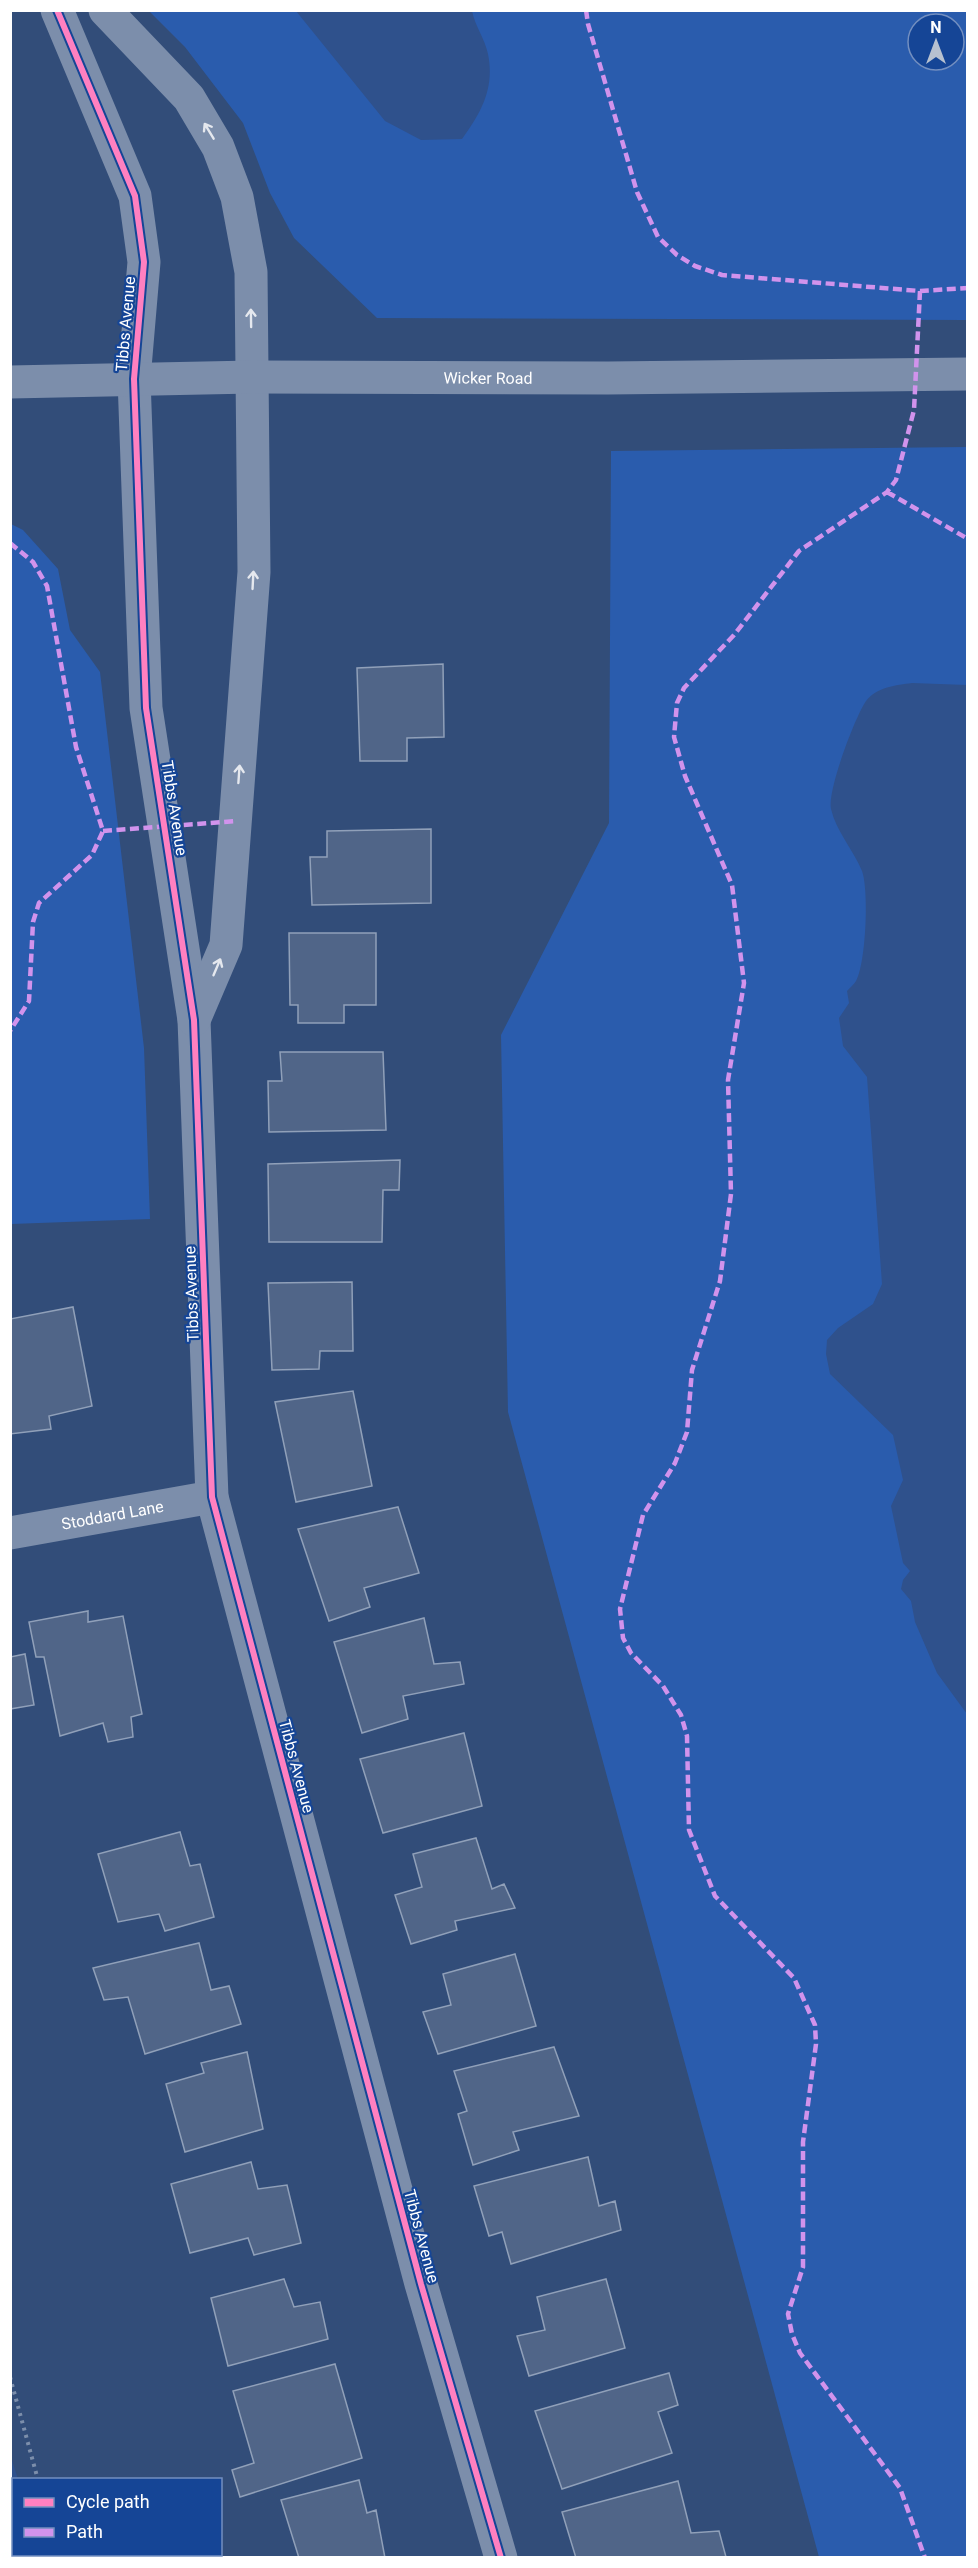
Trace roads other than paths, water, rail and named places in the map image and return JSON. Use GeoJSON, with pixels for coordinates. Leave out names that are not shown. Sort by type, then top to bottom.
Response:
{"type":"FeatureCollection","features":[{"type":"Feature","properties":{"kind":"street","name":"Tibbs Avenue"},"geometry":{"type":"LineString","coordinates":[[57,10],[135,196],[144,262],[134,379],[146,708],[194,1020],[212,1497],[418,2272],[501,2558]]}},
{"type":"Feature","properties":{"kind":"street","name":"Tibbs Avenue"},"geometry":{"type":"LineString","coordinates":[[105,10],[189,98],[218,147],[237,197],[251,272],[254,572],[226,945],[194,1020]]}},
{"type":"Feature","properties":{"kind":"street","name":"Wicker Road"},"geometry":{"type":"LineString","coordinates":[[10,382],[252,377],[608,378],[968,374]]}},
{"type":"Feature","properties":{"kind":"street","name":"Stoddard Lane"},"geometry":{"type":"LineString","coordinates":[[10,1533],[212,1497]]}}]}
